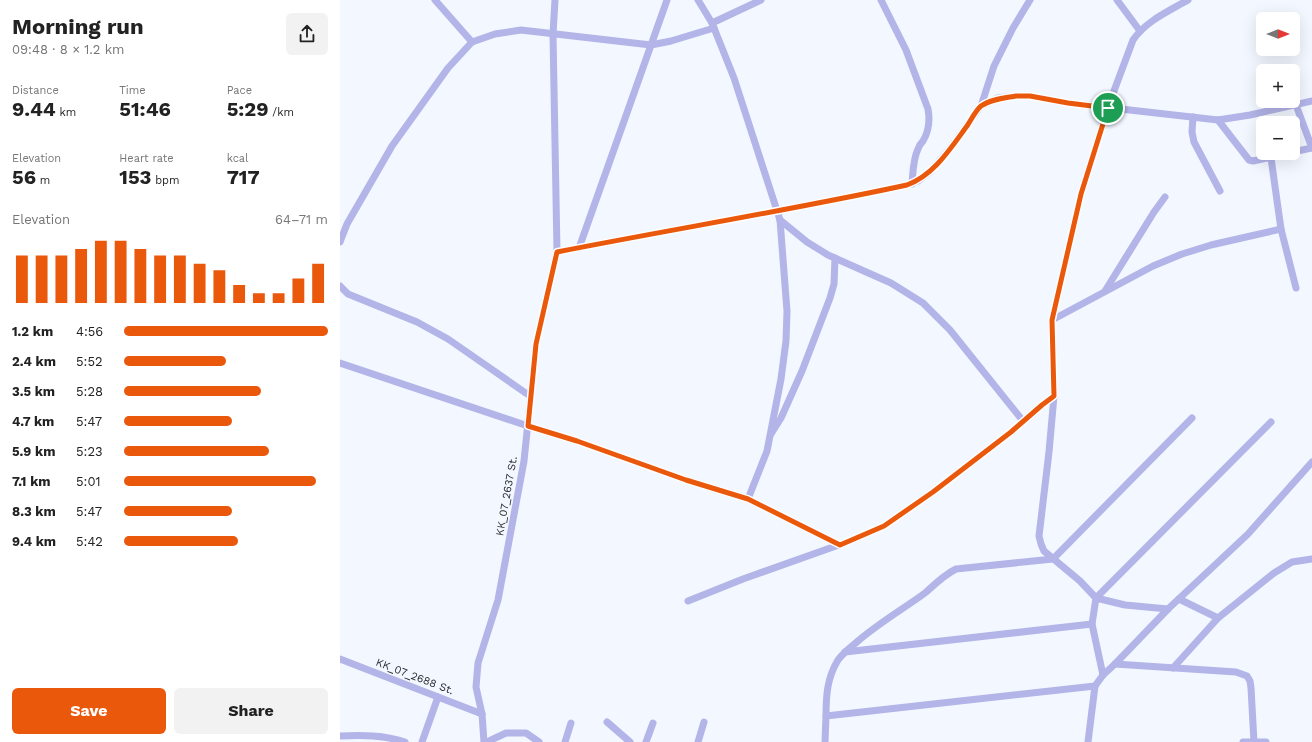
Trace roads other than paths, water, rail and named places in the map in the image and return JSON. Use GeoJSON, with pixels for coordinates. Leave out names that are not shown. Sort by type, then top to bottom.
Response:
{"type":"FeatureCollection","features":[{"type":"Feature","properties":{"kind":"street"},"geometry":{"type":"LineString","coordinates":[[434,0],[472,42]]}},
{"type":"Feature","properties":{"kind":"street","name":"KK_07_2637 St."},"geometry":{"type":"LineString","coordinates":[[484,742],[482,714],[476,687],[478,662],[498,600],[524,461],[536,344],[557,252],[553,34],[555,0]]}},
{"type":"Feature","properties":{"kind":"street"},"geometry":{"type":"LineString","coordinates":[[579,248],[667,0]]}},
{"type":"Feature","properties":{"kind":"street"},"geometry":{"type":"LineString","coordinates":[[698,0],[713,26],[734,78],[780,220],[787,311],[786,342],[767,451],[748,499]]}},
{"type":"Feature","properties":{"kind":"street"},"geometry":{"type":"LineString","coordinates":[[340,242],[343,223],[392,146],[448,68],[472,42],[495,34],[521,30],[651,44],[671,41],[713,26],[761,0]]}},
{"type":"Feature","properties":{"kind":"street"},"geometry":{"type":"LineString","coordinates":[[881,0],[906,50],[928,109],[929,124],[924,140],[918,148],[914,159],[912,184]]}},
{"type":"Feature","properties":{"kind":"street"},"geometry":{"type":"LineString","coordinates":[[557,252],[674,229],[817,204],[912,184],[918,181],[930,172],[951,147],[981,106],[994,66],[1013,28],[1030,0]]}},
{"type":"Feature","properties":{"kind":"street"},"geometry":{"type":"LineString","coordinates":[[1117,0],[1140,31]]}},
{"type":"Feature","properties":{"kind":"street"},"geometry":{"type":"LineString","coordinates":[[1168,610],[1125,606],[1096,598],[1080,581],[1044,551],[1039,536],[1054,396],[1052,320],[1081,194],[1108,108],[1133,40],[1140,31],[1154,20],[1188,0]]}},
{"type":"Feature","properties":{"kind":"street"},"geometry":{"type":"LineString","coordinates":[[981,106],[998,98],[1030,96],[1068,103],[1218,120],[1282,108]]}},
{"type":"Feature","properties":{"kind":"street"},"geometry":{"type":"LineString","coordinates":[[1300,104],[1312,101]]}},
{"type":"Feature","properties":{"kind":"street"},"geometry":{"type":"LineString","coordinates":[[1297,108],[1312,148],[1300,151]]}},
{"type":"Feature","properties":{"kind":"street"},"geometry":{"type":"LineString","coordinates":[[1193,117],[1192,132],[1194,142],[1220,192]]}},
{"type":"Feature","properties":{"kind":"street"},"geometry":{"type":"LineString","coordinates":[[1218,120],[1248,160],[1259,160]]}},
{"type":"Feature","properties":{"kind":"street"},"geometry":{"type":"LineString","coordinates":[[1271,160],[1281,229],[1296,288]]}},
{"type":"Feature","properties":{"kind":"street"},"geometry":{"type":"LineString","coordinates":[[1104,292],[1165,197]]}},
{"type":"Feature","properties":{"kind":"street"},"geometry":{"type":"LineString","coordinates":[[780,220],[807,242],[835,258],[891,283],[923,302],[950,330],[1023,421]]}},
{"type":"Feature","properties":{"kind":"street"},"geometry":{"type":"LineString","coordinates":[[1052,320],[1153,266],[1182,254],[1211,245],[1281,229]]}},
{"type":"Feature","properties":{"kind":"street"},"geometry":{"type":"LineString","coordinates":[[770,436],[782,418],[830,298],[834,284],[835,258]]}},
{"type":"Feature","properties":{"kind":"street"},"geometry":{"type":"LineString","coordinates":[[340,286],[348,294],[417,322],[448,339],[530,396]]}},
{"type":"Feature","properties":{"kind":"street"},"geometry":{"type":"LineString","coordinates":[[340,362],[528,426],[577,441],[686,480],[748,499],[840,545]]}},
{"type":"Feature","properties":{"kind":"street"},"geometry":{"type":"LineString","coordinates":[[688,602],[743,579],[840,545],[884,526],[933,492],[1054,396]]}},
{"type":"Feature","properties":{"kind":"street"},"geometry":{"type":"LineString","coordinates":[[825,742],[826,696],[830,677],[844,652],[956,568],[1053,559],[1192,418]]}},
{"type":"Feature","properties":{"kind":"street"},"geometry":{"type":"LineString","coordinates":[[1103,675],[1092,624],[1096,598],[1271,422]]}},
{"type":"Feature","properties":{"kind":"street"},"geometry":{"type":"LineString","coordinates":[[1088,742],[1095,686],[1103,675],[1116,664],[1179,599],[1248,534],[1312,462]]}},
{"type":"Feature","properties":{"kind":"street"},"geometry":{"type":"LineString","coordinates":[[1173,668],[1218,618],[1284,566],[1300,560],[1312,559]]}},
{"type":"Feature","properties":{"kind":"street"},"geometry":{"type":"LineString","coordinates":[[1179,599],[1218,618]]}},
{"type":"Feature","properties":{"kind":"street"},"geometry":{"type":"LineString","coordinates":[[844,652],[1092,624]]}},
{"type":"Feature","properties":{"kind":"street","name":"KK_07_2688 St."},"geometry":{"type":"LineString","coordinates":[[340,659],[482,714]]}},
{"type":"Feature","properties":{"kind":"street"},"geometry":{"type":"LineString","coordinates":[[1116,664],[1236,672],[1247,676],[1250,681],[1251,688],[1254,742]]}},
{"type":"Feature","properties":{"kind":"street"},"geometry":{"type":"LineString","coordinates":[[826,716],[1095,686]]}},
{"type":"Feature","properties":{"kind":"street"},"geometry":{"type":"LineString","coordinates":[[422,742],[438,697]]}},
{"type":"Feature","properties":{"kind":"street"},"geometry":{"type":"LineString","coordinates":[[607,722],[630,742]]}},
{"type":"Feature","properties":{"kind":"street"},"geometry":{"type":"LineString","coordinates":[[698,742],[704,722]]}},
{"type":"Feature","properties":{"kind":"street"},"geometry":{"type":"LineString","coordinates":[[565,742],[571,723]]}},
{"type":"Feature","properties":{"kind":"street"},"geometry":{"type":"LineString","coordinates":[[646,742],[653,723]]}},
{"type":"Feature","properties":{"kind":"street"},"geometry":{"type":"LineString","coordinates":[[487,742],[506,733],[526,733],[539,742]]}},
{"type":"Feature","properties":{"kind":"street"},"geometry":{"type":"LineString","coordinates":[[340,736],[369,739],[393,738],[405,742]]}},
{"type":"Feature","properties":{"kind":"street"},"geometry":{"type":"LineString","coordinates":[[1243,742],[1266,742]]}}]}
